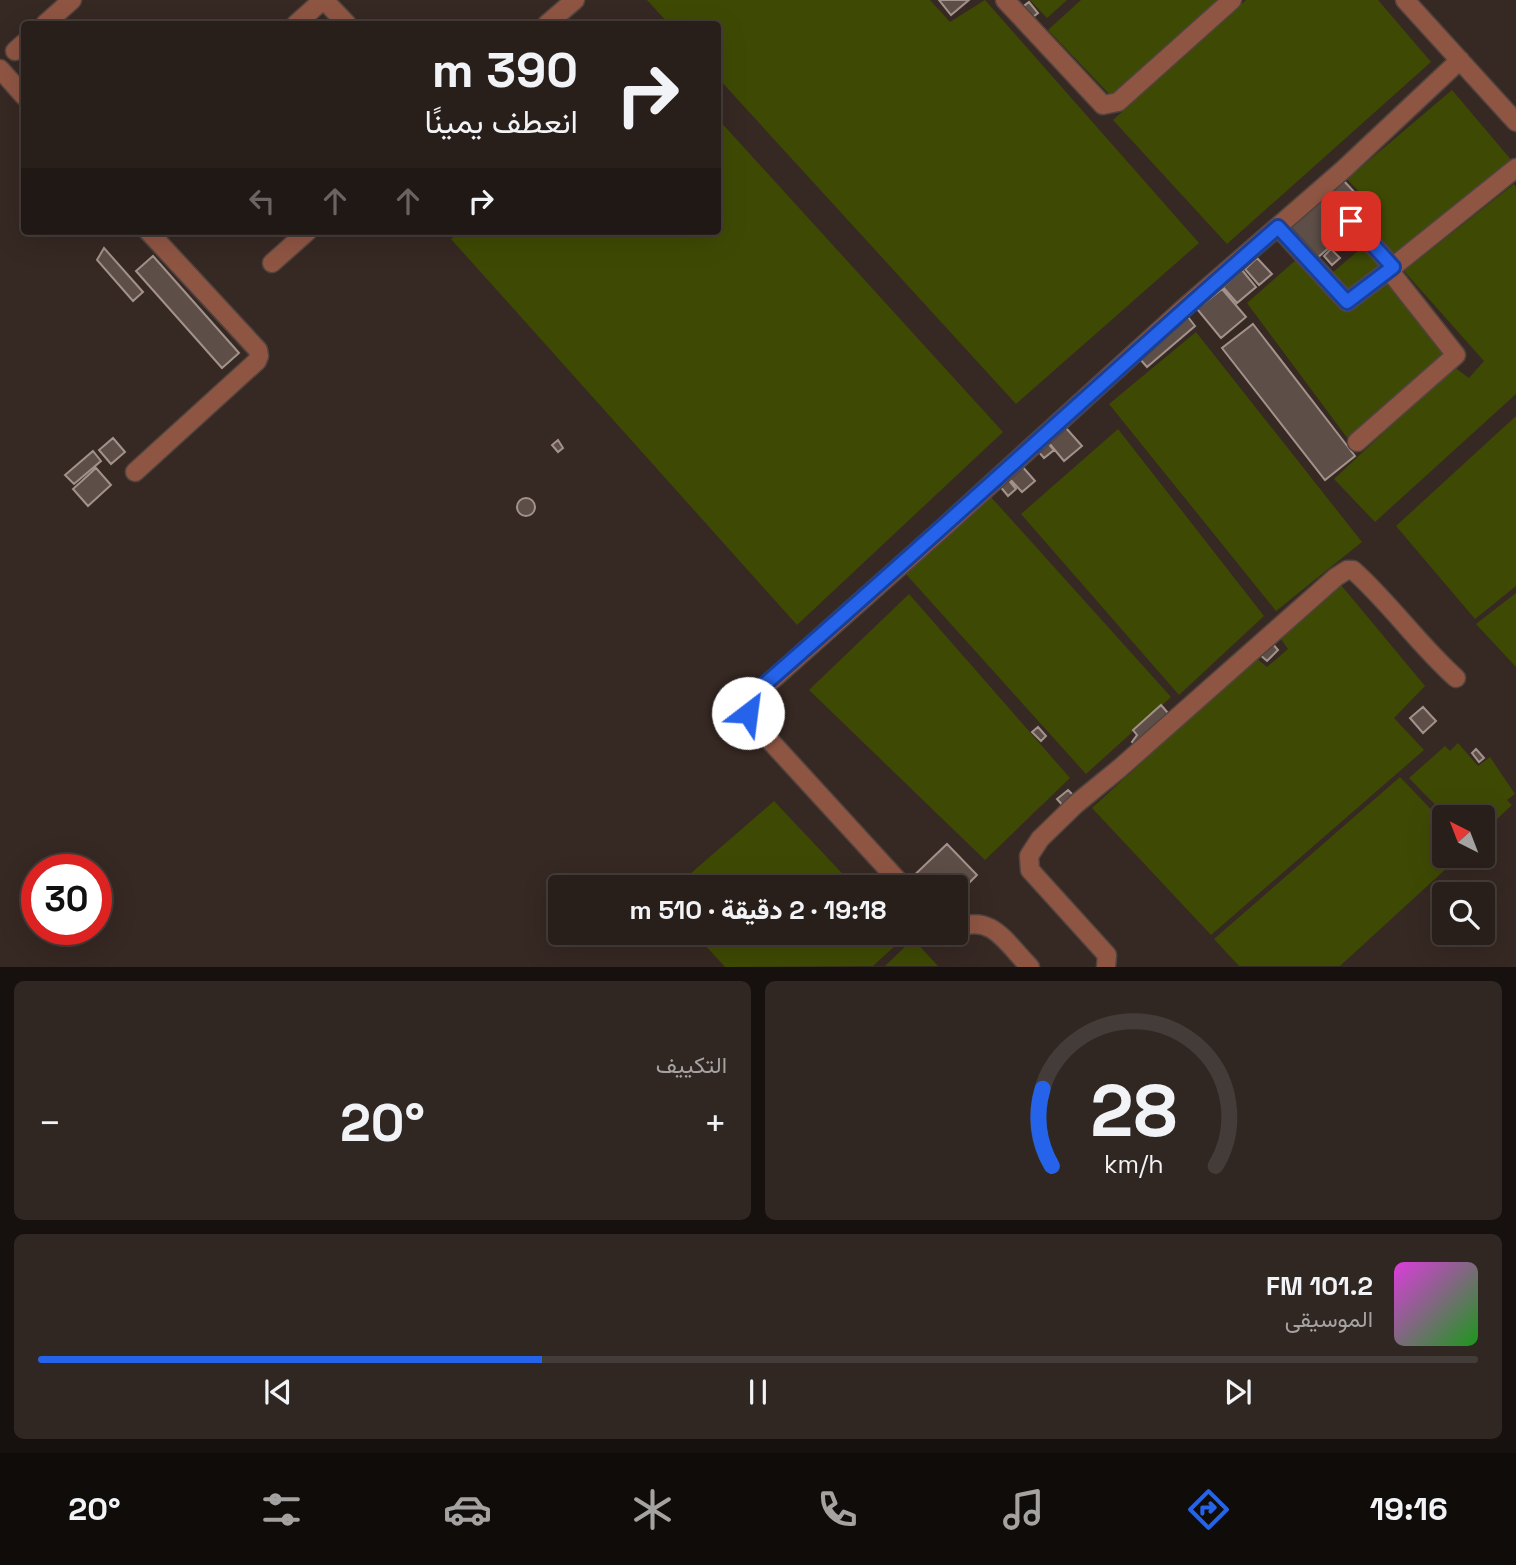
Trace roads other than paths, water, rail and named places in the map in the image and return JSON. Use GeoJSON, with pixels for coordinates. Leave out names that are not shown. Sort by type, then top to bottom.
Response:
{"type":"FeatureCollection","features":[{"type":"Feature","properties":{"kind":"street"},"geometry":{"type":"LineString","coordinates":[[48,21],[72,0]]}},
{"type":"Feature","properties":{"kind":"street"},"geometry":{"type":"LineString","coordinates":[[300,21],[324,0],[344,21]]}},
{"type":"Feature","properties":{"kind":"street"},"geometry":{"type":"LineString","coordinates":[[550,21],[575,0]]}},
{"type":"Feature","properties":{"kind":"street"},"geometry":{"type":"LineString","coordinates":[[1005,0],[1103,105],[1118,102],[1232,0]]}},
{"type":"Feature","properties":{"kind":"street"},"geometry":{"type":"LineString","coordinates":[[1405,0],[1516,122]]}},
{"type":"Feature","properties":{"kind":"street"},"geometry":{"type":"LineString","coordinates":[[893,875],[752,721],[748,713],[753,697],[1183,309],[1344,169],[1460,60]]}},
{"type":"Feature","properties":{"kind":"street"},"geometry":{"type":"LineString","coordinates":[[0,69],[21,93]]}},
{"type":"Feature","properties":{"kind":"street"},"geometry":{"type":"LineString","coordinates":[[1278,227],[1347,302],[1516,168]]}},
{"type":"Feature","properties":{"kind":"street"},"geometry":{"type":"LineString","coordinates":[[1351,221],[1391,268],[1456,355],[1357,442]]}},
{"type":"Feature","properties":{"kind":"street"},"geometry":{"type":"LineString","coordinates":[[135,472],[257,361],[259,356],[258,350],[152,235]]}},
{"type":"Feature","properties":{"kind":"street"},"geometry":{"type":"LineString","coordinates":[[272,262],[302,235]]}},
{"type":"Feature","properties":{"kind":"street"},"geometry":{"type":"LineString","coordinates":[[1106,967],[1107,955],[1030,870],[1030,856],[1040,839],[1076,804],[1336,577],[1347,570],[1353,570],[1456,678]]}},
{"type":"Feature","properties":{"kind":"street"},"geometry":{"type":"LineString","coordinates":[[968,923],[986,925],[1030,967]]}}]}
